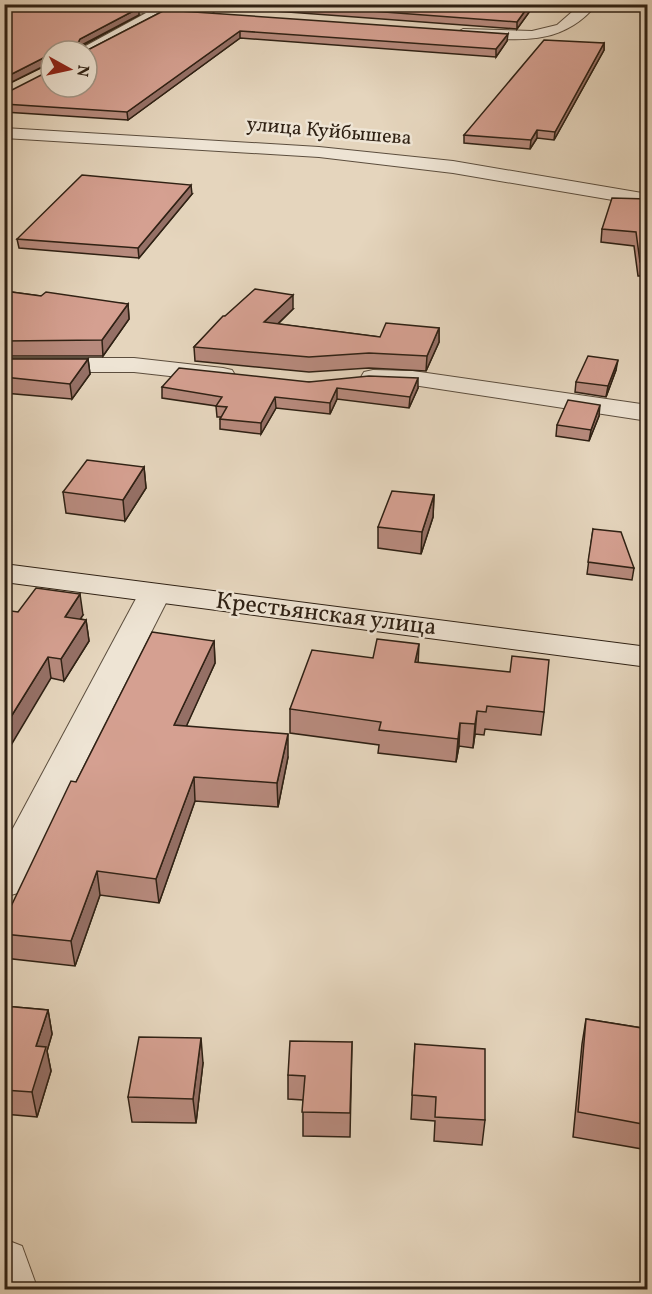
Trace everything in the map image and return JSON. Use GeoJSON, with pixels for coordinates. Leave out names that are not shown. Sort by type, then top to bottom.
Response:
{"type":"FeatureCollection","features":[{"type":"Feature","properties":{"kind":"street"},"geometry":{"type":"LineString","coordinates":[[80,4],[167,8],[220,15]]}},
{"type":"Feature","properties":{"kind":"street"},"geometry":{"type":"LineString","coordinates":[[449,32],[532,35],[562,28],[590,4]]}},
{"type":"Feature","properties":{"kind":"street"},"geometry":{"type":"LineString","coordinates":[[99,45],[167,8]]}},
{"type":"Feature","properties":{"kind":"street","name":"улица Куйбышева"},"geometry":{"type":"LineString","coordinates":[[4,133],[319,152],[453,167],[648,200]]}},
{"type":"Feature","properties":{"kind":"street"},"geometry":{"type":"LineString","coordinates":[[4,366],[134,364],[246,377]]}},
{"type":"Feature","properties":{"kind":"street"},"geometry":{"type":"LineString","coordinates":[[349,378],[413,378],[648,413]]}},
{"type":"Feature","properties":{"kind":"street","name":"Крестьянская улица"},"geometry":{"type":"LineString","coordinates":[[4,573],[648,657]]}},
{"type":"Feature","properties":{"kind":"street"},"geometry":{"type":"LineString","coordinates":[[4,883],[155,592]]}},
{"type":"Feature","properties":{"kind":"street"},"geometry":{"type":"LineString","coordinates":[[4,1263],[12,1290]]}},
{"type":"Feature","properties":{"kind":"building"},"geometry":{"type":"Polygon","coordinates":[[[4,4],[97,4],[139,8],[80,39],[39,39],[39,60],[4,78],[4,4]]]}},
{"type":"Feature","properties":{"kind":"building"},"geometry":{"type":"Polygon","coordinates":[[[278,4],[530,4],[517,22],[278,4]]]}},
{"type":"Feature","properties":{"kind":"building"},"geometry":{"type":"Polygon","coordinates":[[[165,10],[508,34],[496,49],[240,31],[127,112],[4,104],[4,94],[39,76],[39,99],[99,99],[99,44],[165,10]]]}},
{"type":"Feature","properties":{"kind":"building"},"geometry":{"type":"Polygon","coordinates":[[[544,40],[604,43],[555,132],[537,130],[531,140],[464,135],[544,40]]]}},
{"type":"Feature","properties":{"kind":"building"},"geometry":{"type":"Polygon","coordinates":[[[82,175],[191,185],[138,248],[17,239],[82,175]]]}},
{"type":"Feature","properties":{"kind":"building"},"geometry":{"type":"Polygon","coordinates":[[[612,198],[648,199],[648,262],[640,262],[636,232],[602,229],[612,198]]]}},
{"type":"Feature","properties":{"kind":"building"},"geometry":{"type":"Polygon","coordinates":[[[255,289],[293,295],[264,322],[380,337],[386,323],[439,328],[427,356],[369,353],[309,357],[194,347],[223,316],[255,289]]]}},
{"type":"Feature","properties":{"kind":"building"},"geometry":{"type":"Polygon","coordinates":[[[4,291],[41,296],[46,292],[128,304],[102,340],[4,341],[4,291]]]}},
{"type":"Feature","properties":{"kind":"building"},"geometry":{"type":"Polygon","coordinates":[[[588,356],[618,360],[608,386],[576,382],[588,356]]]}},
{"type":"Feature","properties":{"kind":"building"},"geometry":{"type":"Polygon","coordinates":[[[4,359],[88,359],[70,384],[4,377],[4,359]]]}},
{"type":"Feature","properties":{"kind":"building"},"geometry":{"type":"Polygon","coordinates":[[[179,368],[309,382],[369,376],[418,378],[410,397],[337,388],[330,403],[275,397],[261,423],[220,419],[227,407],[216,406],[222,397],[162,387],[179,368]]]}},
{"type":"Feature","properties":{"kind":"building"},"geometry":{"type":"Polygon","coordinates":[[[568,400],[600,405],[591,430],[557,425],[568,400]]]}},
{"type":"Feature","properties":{"kind":"building"},"geometry":{"type":"Polygon","coordinates":[[[87,460],[144,467],[123,500],[63,492],[87,460]]]}},
{"type":"Feature","properties":{"kind":"building"},"geometry":{"type":"Polygon","coordinates":[[[392,491],[434,495],[422,532],[378,527],[392,491]]]}},
{"type":"Feature","properties":{"kind":"building"},"geometry":{"type":"Polygon","coordinates":[[[593,529],[621,532],[634,568],[588,562],[593,529]]]}},
{"type":"Feature","properties":{"kind":"building"},"geometry":{"type":"Polygon","coordinates":[[[36,588],[80,594],[65,617],[86,620],[61,659],[48,657],[4,728],[4,610],[18,612],[36,588]]]}},
{"type":"Feature","properties":{"kind":"building"},"geometry":{"type":"Polygon","coordinates":[[[152,632],[214,641],[174,725],[288,734],[277,783],[194,777],[156,879],[97,871],[71,941],[4,934],[4,921],[71,781],[76,782],[152,632]]]}},
{"type":"Feature","properties":{"kind":"building"},"geometry":{"type":"Polygon","coordinates":[[[377,639],[419,644],[415,662],[510,672],[512,656],[549,660],[544,712],[487,706],[486,712],[477,711],[475,724],[460,723],[458,739],[379,730],[381,722],[290,709],[312,650],[373,658],[377,639]]]}},
{"type":"Feature","properties":{"kind":"building"},"geometry":{"type":"Polygon","coordinates":[[[4,1006],[48,1010],[36,1046],[46,1047],[32,1092],[4,1090],[4,1006]]]}},
{"type":"Feature","properties":{"kind":"building"},"geometry":{"type":"Polygon","coordinates":[[[586,1019],[648,1029],[648,1125],[578,1112],[586,1019]]]}},
{"type":"Feature","properties":{"kind":"building"},"geometry":{"type":"Polygon","coordinates":[[[139,1037],[201,1038],[193,1099],[128,1097],[139,1037]]]}},
{"type":"Feature","properties":{"kind":"building"},"geometry":{"type":"Polygon","coordinates":[[[290,1041],[352,1042],[350,1113],[302,1112],[305,1076],[288,1075],[290,1041]]]}},
{"type":"Feature","properties":{"kind":"building"},"geometry":{"type":"Polygon","coordinates":[[[415,1044],[485,1049],[485,1120],[435,1117],[436,1097],[412,1095],[415,1044]]]}}]}
